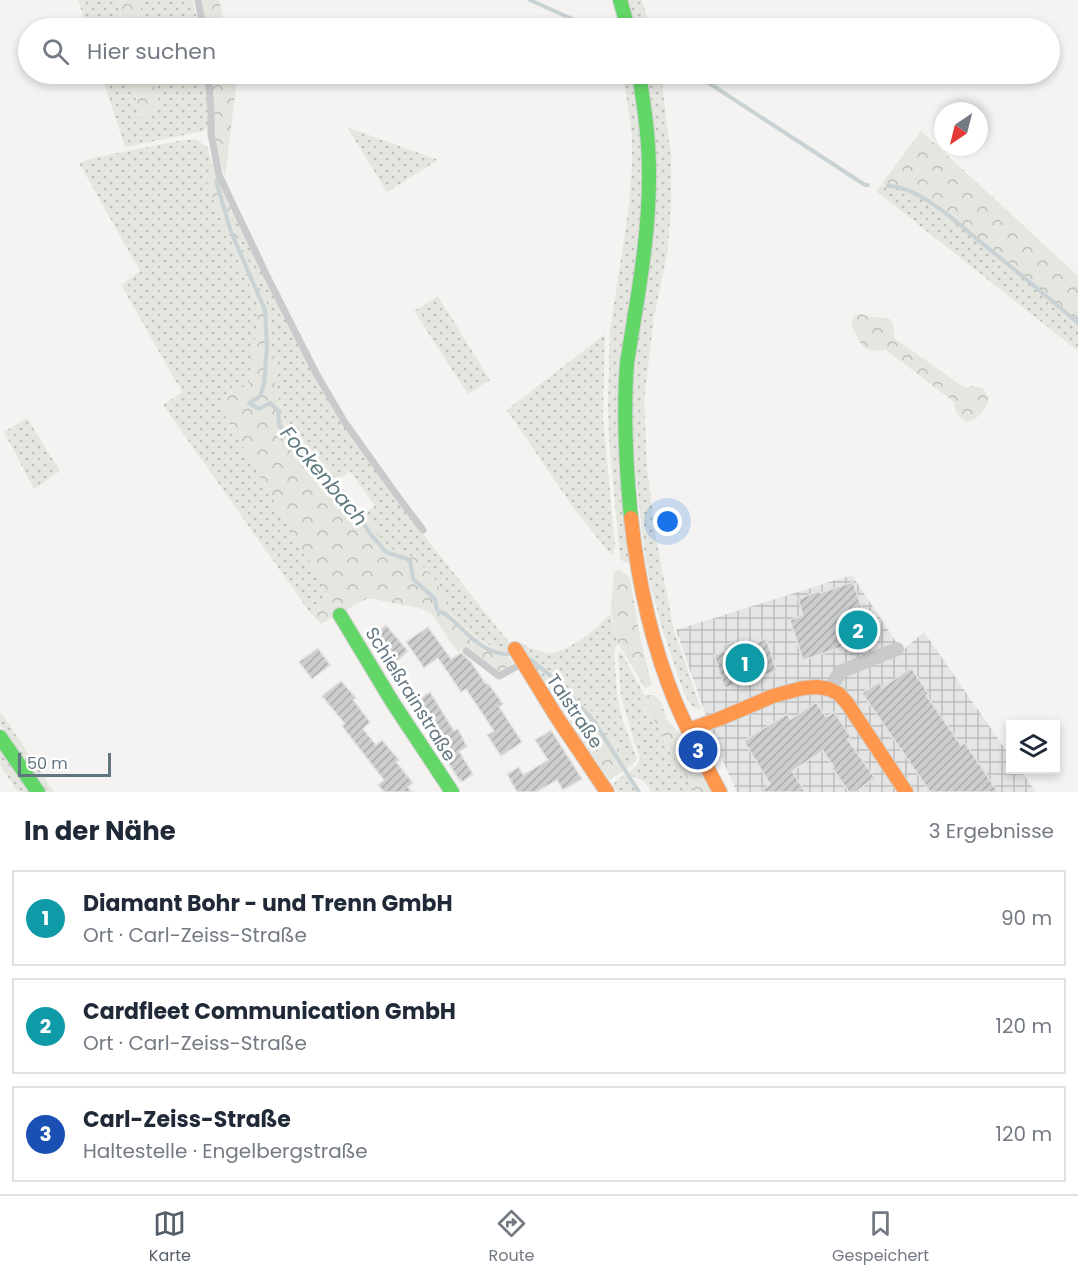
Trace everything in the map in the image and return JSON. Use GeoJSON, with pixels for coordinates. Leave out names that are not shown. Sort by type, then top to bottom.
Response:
{"type":"FeatureCollection","features":[{"type":"Feature","properties":{"kind":"street"},"geometry":{"type":"LineString","coordinates":[[620,0],[625,18]]}},
{"type":"Feature","properties":{"kind":"street"},"geometry":{"type":"LineString","coordinates":[[641,84],[645,111],[648,202],[634,323],[627,362],[626,454],[630,504],[650,624],[669,686],[688,730],[720,792]]}},
{"type":"Feature","properties":{"kind":"street","name":"Schießrainstraße"},"geometry":{"type":"LineString","coordinates":[[340,615],[393,703],[452,792]]}},
{"type":"Feature","properties":{"kind":"street","name":"Talstraße"},"geometry":{"type":"LineString","coordinates":[[514,649],[607,792]]}},
{"type":"Feature","properties":{"kind":"street"},"geometry":{"type":"LineString","coordinates":[[830,689],[840,672],[897,649]]}},
{"type":"Feature","properties":{"kind":"street"},"geometry":{"type":"LineString","coordinates":[[688,730],[795,689],[813,687],[830,689],[847,703],[906,792]]}},
{"type":"Feature","properties":{"kind":"street"},"geometry":{"type":"LineString","coordinates":[[0,736],[38,792]]}},
{"type":"Feature","properties":{"kind":"lane"},"geometry":{"type":"LineString","coordinates":[[198,0],[201,18]]}},
{"type":"Feature","properties":{"kind":"lane"},"geometry":{"type":"LineString","coordinates":[[209,84],[211,134],[219,175],[267,276],[316,373],[344,421],[423,530]]}},
{"type":"Feature","properties":{"kind":"lane"},"geometry":{"type":"LineString","coordinates":[[466,651],[499,676],[521,662]]}},
{"type":"Feature","properties":{"kind":"shaded area"},"geometry":{"type":"Polygon","coordinates":[[[852,575],[902,651],[924,632],[1006,750],[1006,774],[1023,774],[1036,792],[737,792],[718,750],[676,630],[852,575]]]}},
{"type":"Feature","properties":{"kind":"green space"},"geometry":{"type":"Polygon","coordinates":[[[78,0],[118,0],[121,18],[84,18],[78,0]]]}},
{"type":"Feature","properties":{"kind":"green space"},"geometry":{"type":"Polygon","coordinates":[[[118,0],[139,0],[142,18],[122,18],[118,0]]]}},
{"type":"Feature","properties":{"kind":"green space"},"geometry":{"type":"Polygon","coordinates":[[[139,0],[193,0],[197,18],[142,18],[139,0]]]}},
{"type":"Feature","properties":{"kind":"green space"},"geometry":{"type":"Polygon","coordinates":[[[199,0],[219,0],[223,18],[204,18],[199,0]]]}},
{"type":"Feature","properties":{"kind":"green space"},"geometry":{"type":"Polygon","coordinates":[[[627,0],[642,0],[647,18],[632,18],[627,0]]]}},
{"type":"Feature","properties":{"kind":"green space"},"geometry":{"type":"Polygon","coordinates":[[[104,84],[133,84],[140,118],[158,107],[154,84],[206,84],[209,124],[204,131],[125,147],[104,84]]]}},
{"type":"Feature","properties":{"kind":"green space"},"geometry":{"type":"Polygon","coordinates":[[[134,84],[154,84],[158,107],[140,118],[134,84]]]}},
{"type":"Feature","properties":{"kind":"green space"},"geometry":{"type":"Polygon","coordinates":[[[211,84],[236,84],[225,177],[215,145],[211,84]]]}},
{"type":"Feature","properties":{"kind":"green space"},"geometry":{"type":"Polygon","coordinates":[[[624,84],[632,84],[644,164],[638,238],[630,562],[625,563],[620,558],[608,405],[610,330],[629,204],[632,135],[624,84]]]}},
{"type":"Feature","properties":{"kind":"green space"},"geometry":{"type":"Polygon","coordinates":[[[645,84],[662,84],[671,157],[671,202],[668,250],[654,317],[644,400],[647,468],[656,539],[674,630],[701,710],[692,706],[684,694],[650,584],[631,432],[645,84]]]}},
{"type":"Feature","properties":{"kind":"green space"},"geometry":{"type":"Polygon","coordinates":[[[347,127],[438,160],[387,192],[347,127]]]}},
{"type":"Feature","properties":{"kind":"green space"},"geometry":{"type":"Polygon","coordinates":[[[921,131],[934,143],[934,156],[948,156],[1078,276],[1078,322],[932,202],[893,185],[881,185],[921,131]]]}},
{"type":"Feature","properties":{"kind":"green space"},"geometry":{"type":"Polygon","coordinates":[[[196,139],[208,148],[214,171],[204,176],[259,308],[249,385],[227,393],[221,409],[331,599],[309,611],[163,405],[182,392],[121,285],[140,271],[79,163],[93,158],[196,139]]]}},
{"type":"Feature","properties":{"kind":"green space"},"geometry":{"type":"Polygon","coordinates":[[[214,171],[231,205],[232,224],[267,304],[276,390],[285,425],[315,467],[337,481],[389,548],[415,558],[437,582],[449,613],[472,635],[487,645],[505,652],[515,666],[499,675],[464,648],[458,652],[431,613],[423,609],[368,598],[321,624],[309,611],[331,599],[221,409],[227,393],[249,385],[259,307],[204,176],[214,171]]]}},
{"type":"Feature","properties":{"kind":"green space"},"geometry":{"type":"Polygon","coordinates":[[[880,186],[893,186],[931,204],[1078,323],[1078,351],[876,191],[880,186]]]}},
{"type":"Feature","properties":{"kind":"green space"},"geometry":{"type":"Polygon","coordinates":[[[231,205],[313,374],[341,422],[399,504],[508,641],[511,647],[505,652],[472,634],[449,612],[437,582],[415,558],[389,548],[363,515],[375,506],[350,471],[337,480],[315,467],[286,425],[276,390],[267,304],[232,224],[231,205]]]}},
{"type":"Feature","properties":{"kind":"green space"},"geometry":{"type":"Polygon","coordinates":[[[438,296],[490,380],[468,394],[414,311],[438,296]]]}},
{"type":"Feature","properties":{"kind":"green space"},"geometry":{"type":"Polygon","coordinates":[[[862,314],[889,319],[894,328],[894,338],[965,388],[972,386],[983,388],[989,398],[981,414],[966,422],[957,413],[954,402],[886,350],[871,350],[862,345],[851,323],[855,315],[862,314]]]}},
{"type":"Feature","properties":{"kind":"green space"},"geometry":{"type":"Polygon","coordinates":[[[605,334],[603,417],[615,547],[612,556],[573,507],[507,410],[605,334]]]}},
{"type":"Feature","properties":{"kind":"green space"},"geometry":{"type":"Polygon","coordinates":[[[27,418],[60,471],[34,489],[4,432],[27,418]]]}},
{"type":"Feature","properties":{"kind":"green space"},"geometry":{"type":"Polygon","coordinates":[[[620,570],[630,578],[639,632],[652,686],[645,688],[618,643],[611,613],[614,572],[620,570]]]}},
{"type":"Feature","properties":{"kind":"green space"},"geometry":{"type":"Polygon","coordinates":[[[610,614],[618,643],[614,651],[617,694],[622,719],[637,758],[625,770],[620,762],[623,754],[592,712],[569,692],[558,674],[544,683],[516,641],[539,651],[555,652],[582,639],[610,614]]]}},
{"type":"Feature","properties":{"kind":"green space"},"geometry":{"type":"Polygon","coordinates":[[[621,652],[645,696],[644,711],[661,728],[668,748],[695,792],[651,792],[645,782],[628,774],[640,792],[618,792],[613,785],[635,767],[640,759],[621,696],[618,653],[621,652]]]}},
{"type":"Feature","properties":{"kind":"green space"},"geometry":{"type":"Polygon","coordinates":[[[558,674],[569,692],[592,712],[623,754],[620,762],[625,770],[609,780],[544,683],[558,674]]]}},
{"type":"Feature","properties":{"kind":"green space"},"geometry":{"type":"Polygon","coordinates":[[[645,695],[654,695],[661,702],[667,720],[684,738],[711,792],[695,792],[669,749],[661,728],[645,711],[645,695]]]}},
{"type":"Feature","properties":{"kind":"green space"},"geometry":{"type":"Polygon","coordinates":[[[0,711],[54,792],[47,792],[0,724],[0,711]]]}},
{"type":"Feature","properties":{"kind":"green space"},"geometry":{"type":"Polygon","coordinates":[[[0,747],[30,792],[18,792],[0,765],[0,747]]]}},
{"type":"Feature","properties":{"kind":"building"},"geometry":{"type":"Polygon","coordinates":[[[853,582],[864,614],[873,611],[881,636],[803,660],[790,620],[803,615],[798,599],[853,582]]]}},
{"type":"Feature","properties":{"kind":"building"},"geometry":{"type":"Polygon","coordinates":[[[386,625],[408,651],[391,666],[369,640],[386,625]]]}},
{"type":"Feature","properties":{"kind":"building"},"geometry":{"type":"Polygon","coordinates":[[[428,627],[451,659],[461,653],[471,662],[503,704],[499,707],[522,742],[501,756],[487,735],[494,731],[466,689],[461,692],[438,658],[424,668],[406,642],[428,627]]]}},
{"type":"Feature","properties":{"kind":"building"},"geometry":{"type":"Polygon","coordinates":[[[766,639],[777,671],[725,688],[714,655],[725,651],[723,646],[735,641],[737,648],[766,639]]]}},
{"type":"Feature","properties":{"kind":"building"},"geometry":{"type":"Polygon","coordinates":[[[318,648],[330,665],[312,679],[299,662],[318,648]]]}},
{"type":"Feature","properties":{"kind":"building"},"geometry":{"type":"Polygon","coordinates":[[[911,668],[929,694],[926,695],[961,745],[965,743],[998,792],[930,792],[862,693],[879,682],[882,688],[911,668]]]}},
{"type":"Feature","properties":{"kind":"building"},"geometry":{"type":"Polygon","coordinates":[[[341,681],[356,698],[353,700],[370,722],[363,729],[376,745],[382,740],[399,760],[396,762],[413,783],[408,787],[412,792],[384,792],[378,785],[384,780],[342,726],[345,724],[322,696],[341,681]]]}},
{"type":"Feature","properties":{"kind":"building"},"geometry":{"type":"Polygon","coordinates":[[[430,692],[454,731],[458,729],[467,747],[459,751],[473,774],[462,782],[410,704],[430,692]]]}},
{"type":"Feature","properties":{"kind":"building"},"geometry":{"type":"Polygon","coordinates":[[[816,702],[826,717],[834,712],[851,737],[847,739],[875,778],[855,792],[849,792],[823,751],[792,771],[805,792],[758,792],[770,784],[744,741],[787,714],[790,720],[816,702]]]}},
{"type":"Feature","properties":{"kind":"building"},"geometry":{"type":"Polygon","coordinates":[[[551,730],[582,779],[563,790],[557,780],[536,792],[517,792],[507,774],[519,767],[523,775],[548,760],[535,740],[551,730]]]}},
{"type":"Feature","properties":{"kind":"waterway"},"geometry":{"type":"LineString","coordinates":[[530,0],[570,18]]}},
{"type":"Feature","properties":{"kind":"waterway"},"geometry":{"type":"LineString","coordinates":[[710,84],[868,185]]}},
{"type":"Feature","properties":{"kind":"waterway","name":"Fockenbach"},"geometry":{"type":"LineString","coordinates":[[216,181],[231,232],[265,310],[267,347],[264,384],[260,396],[249,403],[259,409],[270,403],[278,411],[279,425],[297,449],[325,483],[340,489],[347,503],[386,552],[410,560],[413,579],[435,599],[437,610],[448,616],[483,647],[509,654]]}},
{"type":"Feature","properties":{"kind":"waterway"},"geometry":{"type":"LineString","coordinates":[[888,186],[912,192],[936,206],[1078,323]]}},
{"type":"Feature","properties":{"kind":"waterway","name":"Fockenbach"},"geometry":{"type":"LineString","coordinates":[[530,659],[557,681],[593,720],[639,792]]}},
{"type":"Feature","properties":{"kind":"traffic: fast"},"geometry":{"type":"LineString","coordinates":[[620,0],[625,18]]}},
{"type":"Feature","properties":{"kind":"traffic: fast"},"geometry":{"type":"LineString","coordinates":[[631,518],[625,402],[627,363],[639,291],[649,194],[648,146],[640,84]]}},
{"type":"Feature","properties":{"kind":"traffic: fast"},"geometry":{"type":"LineString","coordinates":[[340,615],[393,703],[452,792]]}},
{"type":"Feature","properties":{"kind":"traffic: fast"},"geometry":{"type":"LineString","coordinates":[[0,737],[38,792]]}},
{"type":"Feature","properties":{"kind":"traffic: slow"},"geometry":{"type":"LineString","coordinates":[[631,518],[637,565],[659,657],[680,713],[720,792]]}},
{"type":"Feature","properties":{"kind":"traffic: slow"},"geometry":{"type":"LineString","coordinates":[[515,649],[607,792]]}},
{"type":"Feature","properties":{"kind":"traffic: slow"},"geometry":{"type":"LineString","coordinates":[[688,730],[773,696],[803,688],[829,689],[839,694],[847,703],[906,792]]}},
{"type":"Feature","properties":{"kind":"place","name":"Cardfleet Communication GmbH"},"geometry":{"type":"Point","coordinates":[858,630]}},
{"type":"Feature","properties":{"kind":"place","name":"Diamant Bohr - und Trenn GmbH"},"geometry":{"type":"Point","coordinates":[745,663]}},
{"type":"Feature","properties":{"kind":"place","name":"Carl-Zeiss-Straße"},"geometry":{"type":"Point","coordinates":[698,750]}}]}
